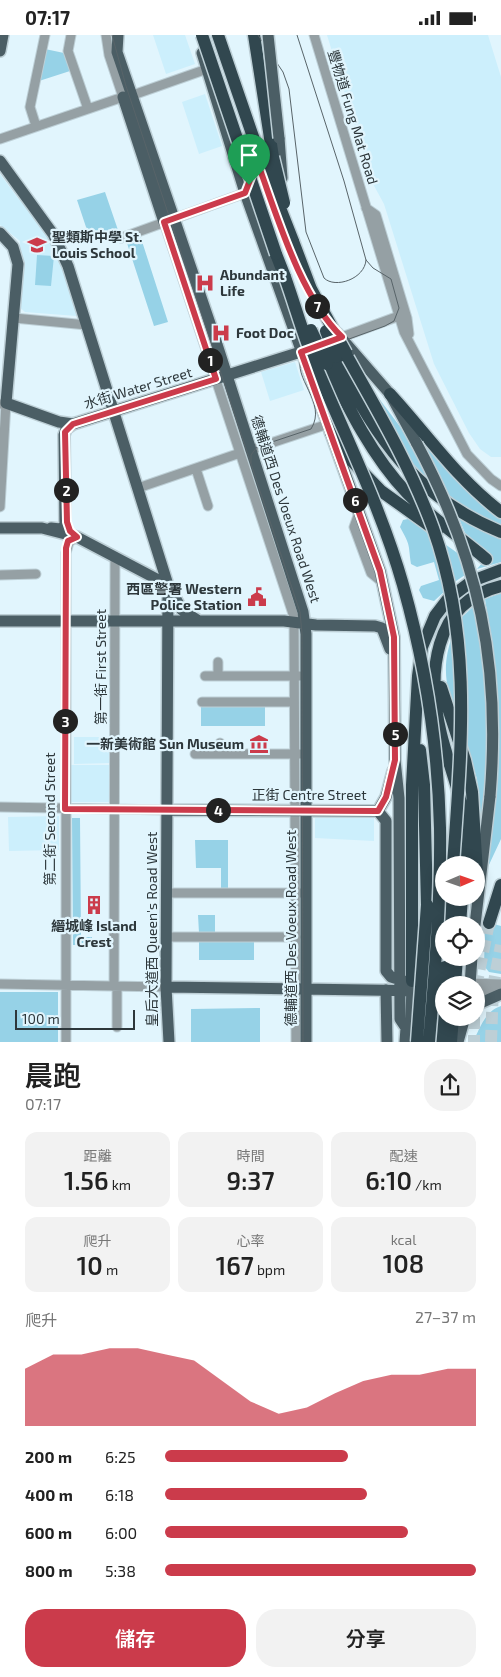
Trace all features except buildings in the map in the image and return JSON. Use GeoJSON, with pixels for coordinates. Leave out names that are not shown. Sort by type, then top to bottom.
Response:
{"type":"FeatureCollection","features":[{"type":"Feature","properties":{"kind":"highway"},"geometry":{"type":"LineString","coordinates":[[202,35],[317,369],[379,514],[403,583],[420,653],[434,746],[440,827],[438,909],[429,1042]]}},
{"type":"Feature","properties":{"kind":"highway"},"geometry":{"type":"LineString","coordinates":[[218,35],[290,240],[311,289],[336,357],[388,471],[408,494],[486,559]]}},
{"type":"Feature","properties":{"kind":"highway"},"geometry":{"type":"LineString","coordinates":[[254,35],[267,129],[290,240]]}},
{"type":"Feature","properties":{"kind":"highway"},"geometry":{"type":"LineString","coordinates":[[285,277],[344,399],[369,430],[436,497],[463,514],[501,533]]}},
{"type":"Feature","properties":{"kind":"highway"},"geometry":{"type":"LineString","coordinates":[[311,289],[407,467],[433,529],[445,569],[458,631],[462,694],[462,736],[454,856]]}},
{"type":"Feature","properties":{"kind":"highway"},"geometry":{"type":"LineString","coordinates":[[390,394],[417,423],[458,474],[501,512]]}},
{"type":"Feature","properties":{"kind":"highway"},"geometry":{"type":"LineString","coordinates":[[330,429],[348,457],[381,491],[432,528],[471,547]]}},
{"type":"Feature","properties":{"kind":"highway"},"geometry":{"type":"LineString","coordinates":[[406,985],[412,785],[421,654],[425,636],[435,616],[448,599],[464,586],[480,577],[501,570]]}},
{"type":"Feature","properties":{"kind":"highway"},"geometry":{"type":"LineString","coordinates":[[464,856],[464,823],[460,795],[438,719],[436,670],[440,642],[452,617],[471,598],[501,585]]}},
{"type":"Feature","properties":{"kind":"highway"},"geometry":{"type":"LineString","coordinates":[[436,670],[465,760],[472,792],[476,856]]}},
{"type":"Feature","properties":{"kind":"highway"},"geometry":{"type":"LineString","coordinates":[[416,723],[424,785],[427,905],[417,1042]]}},
{"type":"Feature","properties":{"kind":"highway"},"geometry":{"type":"LineString","coordinates":[[489,923],[501,885]]}},
{"type":"Feature","properties":{"kind":"highway"},"geometry":{"type":"LineString","coordinates":[[441,1042],[442,1026]]}},
{"type":"Feature","properties":{"kind":"highway"},"geometry":{"type":"LineString","coordinates":[[451,1042],[458,1026]]}},
{"type":"Feature","properties":{"kind":"main road"},"geometry":{"type":"LineString","coordinates":[[0,51],[3,35]]}},
{"type":"Feature","properties":{"kind":"main road","name":"德輔道西 Des Voeux Road West"},"geometry":{"type":"LineString","coordinates":[[118,35],[118,52],[128,96],[271,530],[301,601],[301,989],[306,1042]]}},
{"type":"Feature","properties":{"kind":"main road"},"geometry":{"type":"LineString","coordinates":[[197,35],[245,193],[330,429],[382,582],[394,637],[395,760],[399,798],[406,985],[400,1019],[406,1028],[405,1042]]}},
{"type":"Feature","properties":{"kind":"main road"},"geometry":{"type":"LineString","coordinates":[[213,35],[254,153],[317,306],[390,394],[452,514],[480,598],[490,647],[495,746],[482,856]]}},
{"type":"Feature","properties":{"kind":"main road"},"geometry":{"type":"LineString","coordinates":[[268,35],[290,240]]}},
{"type":"Feature","properties":{"kind":"main road"},"geometry":{"type":"LineString","coordinates":[[245,193],[252,175],[254,153]]}},
{"type":"Feature","properties":{"kind":"main road","name":"皇后大道西 Queen's Road West"},"geometry":{"type":"LineString","coordinates":[[0,161],[36,210],[61,249],[87,325],[168,585],[166,937],[168,1042]]}},
{"type":"Feature","properties":{"kind":"main road"},"geometry":{"type":"LineString","coordinates":[[0,233],[13,247],[18,260],[14,318],[3,404]]}},
{"type":"Feature","properties":{"kind":"main road","name":"水街 Water Street"},"geometry":{"type":"LineString","coordinates":[[3,404],[59,422],[73,424],[222,378],[342,337]]}},
{"type":"Feature","properties":{"kind":"main road"},"geometry":{"type":"LineString","coordinates":[[73,424],[66,429],[64,435],[66,517],[70,531],[77,537],[168,585],[182,610],[192,619],[203,622]]}},
{"type":"Feature","properties":{"kind":"main road"},"geometry":{"type":"LineString","coordinates":[[0,528],[63,528],[66,517]]}},
{"type":"Feature","properties":{"kind":"main road"},"geometry":{"type":"LineString","coordinates":[[42,528],[77,537]]}},
{"type":"Feature","properties":{"kind":"main road"},"geometry":{"type":"LineString","coordinates":[[0,621],[300,623],[382,628],[394,660]]}},
{"type":"Feature","properties":{"kind":"main road"},"geometry":{"type":"LineString","coordinates":[[395,760],[386,797],[378,811],[386,821],[386,971],[390,977],[406,985],[435,991]]}},
{"type":"Feature","properties":{"kind":"main road","name":"正街 Centre Street"},"geometry":{"type":"LineString","coordinates":[[167,810],[378,811]]}},
{"type":"Feature","properties":{"kind":"main road"},"geometry":{"type":"LineString","coordinates":[[166,987],[386,990],[406,985],[435,985]]}},
{"type":"Feature","properties":{"kind":"main road"},"geometry":{"type":"LineString","coordinates":[[386,990],[387,1042]]}},
{"type":"Feature","properties":{"kind":"main road"},"geometry":{"type":"LineString","coordinates":[[485,1001],[501,994]]}},
{"type":"Feature","properties":{"kind":"main road"},"geometry":{"type":"LineString","coordinates":[[458,1042],[461,1026]]}},
{"type":"Feature","properties":{"kind":"street"},"geometry":{"type":"LineString","coordinates":[[36,126],[30,107],[45,35]]}},
{"type":"Feature","properties":{"kind":"street"},"geometry":{"type":"LineString","coordinates":[[72,35],[68,51],[88,109]]}},
{"type":"Feature","properties":{"kind":"street","name":"德輔道西 Des Voeux Road West"},"geometry":{"type":"LineString","coordinates":[[106,35],[107,50],[128,96]]}},
{"type":"Feature","properties":{"kind":"street","name":"豐物道 Fung Mat Road"},"geometry":{"type":"LineString","coordinates":[[314,35],[366,208],[403,317],[410,344],[467,454],[491,479],[501,486]]}},
{"type":"Feature","properties":{"kind":"street"},"geometry":{"type":"LineString","coordinates":[[0,139],[207,69]]}},
{"type":"Feature","properties":{"kind":"street"},"geometry":{"type":"LineString","coordinates":[[121,238],[245,193]]}},
{"type":"Feature","properties":{"kind":"street"},"geometry":{"type":"LineString","coordinates":[[342,337],[403,317]]}},
{"type":"Feature","properties":{"kind":"street"},"geometry":{"type":"LineString","coordinates":[[14,318],[87,325]]}},
{"type":"Feature","properties":{"kind":"street"},"geometry":{"type":"LineString","coordinates":[[0,507],[3,404]]}},
{"type":"Feature","properties":{"kind":"street"},"geometry":{"type":"LineString","coordinates":[[138,488],[245,451],[330,429]]}},
{"type":"Feature","properties":{"kind":"street"},"geometry":{"type":"LineString","coordinates":[[196,469],[208,506]]}},
{"type":"Feature","properties":{"kind":"street"},"geometry":{"type":"LineString","coordinates":[[359,513],[354,527],[371,573],[382,582]]}},
{"type":"Feature","properties":{"kind":"street","name":"第二街 Second Street"},"geometry":{"type":"LineString","coordinates":[[66,1042],[66,548],[68,541],[77,537]]}},
{"type":"Feature","properties":{"kind":"street","name":"第一街 First Street"},"geometry":{"type":"LineString","coordinates":[[115,557],[117,1027]]}},
{"type":"Feature","properties":{"kind":"street"},"geometry":{"type":"LineString","coordinates":[[0,575],[36,574]]}},
{"type":"Feature","properties":{"kind":"street"},"geometry":{"type":"LineString","coordinates":[[218,662],[218,676]]}},
{"type":"Feature","properties":{"kind":"street"},"geometry":{"type":"LineString","coordinates":[[205,676],[300,676]]}},
{"type":"Feature","properties":{"kind":"street"},"geometry":{"type":"LineString","coordinates":[[202,701],[288,701]]}},
{"type":"Feature","properties":{"kind":"street"},"geometry":{"type":"LineString","coordinates":[[220,743],[220,754]]}},
{"type":"Feature","properties":{"kind":"street"},"geometry":{"type":"LineString","coordinates":[[195,754],[300,753]]}},
{"type":"Feature","properties":{"kind":"street","name":"正街 Centre Street"},"geometry":{"type":"LineString","coordinates":[[0,807],[167,810]]}},
{"type":"Feature","properties":{"kind":"street"},"geometry":{"type":"LineString","coordinates":[[167,893],[301,893]]}},
{"type":"Feature","properties":{"kind":"street","name":"德輔道西 Des Voeux Road West"},"geometry":{"type":"LineString","coordinates":[[296,1042],[301,989],[296,937],[301,893]]}},
{"type":"Feature","properties":{"kind":"street"},"geometry":{"type":"LineString","coordinates":[[166,937],[296,937]]}},
{"type":"Feature","properties":{"kind":"street"},"geometry":{"type":"LineString","coordinates":[[0,984],[166,987]]}},
{"type":"Feature","properties":{"kind":"street"},"geometry":{"type":"LineString","coordinates":[[485,985],[501,984]]}},
{"type":"Feature","properties":{"kind":"street"},"geometry":{"type":"LineString","coordinates":[[485,988],[501,990]]}},
{"type":"Feature","properties":{"kind":"shaded area"},"geometry":{"type":"Polygon","coordinates":[[[153,35],[185,35],[195,64],[166,74],[153,35]]]}},
{"type":"Feature","properties":{"kind":"shaded area"},"geometry":{"type":"Polygon","coordinates":[[[327,35],[488,35],[501,77],[501,457],[491,457],[480,449],[469,433],[434,364],[384,204],[372,182],[327,35]]]}},
{"type":"Feature","properties":{"kind":"shaded area"},"geometry":{"type":"Polygon","coordinates":[[[45,49],[64,53],[70,71],[39,81],[45,49]]]}},
{"type":"Feature","properties":{"kind":"shaded area"},"geometry":{"type":"Polygon","coordinates":[[[205,94],[222,146],[199,154],[182,102],[205,94]]]}},
{"type":"Feature","properties":{"kind":"shaded area","name":"聖類斯中學 St. Louis School"},"geometry":{"type":"Polygon","coordinates":[[[0,174],[17,197],[46,229],[64,271],[77,316],[25,312],[16,304],[20,241],[0,225],[0,174]]]}},
{"type":"Feature","properties":{"kind":"shaded area"},"geometry":{"type":"Polygon","coordinates":[[[105,192],[119,233],[91,242],[77,200],[105,192]]]}},
{"type":"Feature","properties":{"kind":"shaded area"},"geometry":{"type":"Polygon","coordinates":[[[139,232],[168,322],[154,326],[125,237],[139,232]]]}},
{"type":"Feature","properties":{"kind":"shaded area"},"geometry":{"type":"Polygon","coordinates":[[[37,255],[54,256],[51,286],[35,285],[37,255]]]}},
{"type":"Feature","properties":{"kind":"shaded area"},"geometry":{"type":"Polygon","coordinates":[[[295,362],[304,390],[270,401],[261,372],[295,362]]]}},
{"type":"Feature","properties":{"kind":"shaded area"},"geometry":{"type":"Polygon","coordinates":[[[366,381],[401,428],[437,492],[415,472],[366,381]]]}},
{"type":"Feature","properties":{"kind":"shaded area"},"geometry":{"type":"Polygon","coordinates":[[[411,423],[485,506],[501,519],[501,528],[452,503],[411,423]]]}},
{"type":"Feature","properties":{"kind":"shaded area"},"geometry":{"type":"Polygon","coordinates":[[[458,516],[501,537],[501,562],[477,569],[490,554],[465,533],[458,516]]]}},
{"type":"Feature","properties":{"kind":"shaded area"},"geometry":{"type":"Polygon","coordinates":[[[408,519],[429,531],[445,591],[434,601],[423,598],[419,590],[421,586],[439,580],[434,562],[417,567],[411,564],[406,538],[400,527],[403,520],[408,519]]]}},
{"type":"Feature","properties":{"kind":"shaded area"},"geometry":{"type":"Polygon","coordinates":[[[442,542],[463,557],[468,573],[453,583],[442,542]]]}},
{"type":"Feature","properties":{"kind":"shaded area"},"geometry":{"type":"Polygon","coordinates":[[[501,593],[501,839],[487,869],[494,799],[496,702],[494,669],[485,599],[501,593]]]}},
{"type":"Feature","properties":{"kind":"shaded area"},"geometry":{"type":"Polygon","coordinates":[[[476,604],[490,723],[483,818],[481,817],[477,779],[466,743],[467,690],[460,619],[476,604]]]}},
{"type":"Feature","properties":{"kind":"shaded area"},"geometry":{"type":"Polygon","coordinates":[[[453,634],[457,723],[446,679],[447,658],[453,634]]]}},
{"type":"Feature","properties":{"kind":"shaded area"},"geometry":{"type":"Polygon","coordinates":[[[201,704],[265,704],[265,726],[201,726],[201,704]]]}},
{"type":"Feature","properties":{"kind":"shaded area"},"geometry":{"type":"Polygon","coordinates":[[[74,737],[109,737],[109,763],[74,764],[74,737]]]}},
{"type":"Feature","properties":{"kind":"shaded area"},"geometry":{"type":"Polygon","coordinates":[[[71,765],[109,765],[109,802],[71,802],[71,765]]]}},
{"type":"Feature","properties":{"kind":"shaded area"},"geometry":{"type":"Polygon","coordinates":[[[59,816],[59,850],[9,851],[8,817],[59,816]]]}},
{"type":"Feature","properties":{"kind":"shaded area"},"geometry":{"type":"Polygon","coordinates":[[[72,818],[80,818],[81,937],[92,937],[92,945],[73,945],[72,818]]]}},
{"type":"Feature","properties":{"kind":"shaded area"},"geometry":{"type":"Polygon","coordinates":[[[315,818],[374,818],[374,841],[315,838],[315,818]]]}},
{"type":"Feature","properties":{"kind":"shaded area"},"geometry":{"type":"Polygon","coordinates":[[[195,840],[228,840],[228,889],[221,889],[221,868],[196,868],[195,840]]]}},
{"type":"Feature","properties":{"kind":"shaded area"},"geometry":{"type":"Polygon","coordinates":[[[198,915],[215,915],[215,933],[199,933],[198,915]]]}},
{"type":"Feature","properties":{"kind":"shaded area"},"geometry":{"type":"Polygon","coordinates":[[[485,922],[501,926],[501,974],[489,972],[484,966],[485,922]]]}},
{"type":"Feature","properties":{"kind":"shaded area"},"geometry":{"type":"Polygon","coordinates":[[[199,942],[254,942],[254,960],[199,960],[199,942]]]}},
{"type":"Feature","properties":{"kind":"shaded area"},"geometry":{"type":"Polygon","coordinates":[[[0,992],[58,992],[58,1042],[0,1042],[0,992]]]}},
{"type":"Feature","properties":{"kind":"shaded area"},"geometry":{"type":"Polygon","coordinates":[[[501,1006],[501,1042],[473,1042],[481,1026],[485,1026],[487,1016],[495,1008],[501,1006]]]}},
{"type":"Feature","properties":{"kind":"shaded area"},"geometry":{"type":"Polygon","coordinates":[[[260,1008],[260,1042],[191,1042],[191,1009],[260,1008]]]}},
{"type":"Feature","properties":{"kind":"tunnel"},"geometry":{"type":"LineString","coordinates":[[478,976],[489,923]]}},
{"type":"Feature","properties":{"kind":"tunnel"},"geometry":{"type":"LineString","coordinates":[[491,1042],[493,987],[501,945]]}},
{"type":"Feature","properties":{"kind":"tunnel"},"geometry":{"type":"LineString","coordinates":[[474,1026],[474,1042]]}},
{"type":"Feature","properties":{"kind":"tram line"},"geometry":{"type":"LineString","coordinates":[[112,35],[126,86],[300,612],[302,634],[303,1042]]}},
{"type":"Feature","properties":{"kind":"tram line"},"geometry":{"type":"LineString","coordinates":[[258,35],[283,72],[289,89],[306,232],[324,278],[335,283],[349,280],[361,272],[366,260]]}},
{"type":"Feature","properties":{"kind":"tram line"},"geometry":{"type":"LineString","coordinates":[[251,463],[251,455],[257,447],[311,429],[315,419],[315,409],[301,373],[300,364],[302,356],[385,326],[394,321],[399,308],[391,279],[373,268],[366,260],[344,181],[297,35]]}},
{"type":"Feature","properties":{"kind":"place","name":"聖類斯中學 St. Louis School"},"geometry":{"type":"Point","coordinates":[37,245]}},
{"type":"Feature","properties":{"kind":"place","name":"Abundant Life"},"geometry":{"type":"Point","coordinates":[205,283]}},
{"type":"Feature","properties":{"kind":"place","name":"Foot Doc"},"geometry":{"type":"Point","coordinates":[221,333]}},
{"type":"Feature","properties":{"kind":"place","name":"西區警署 Western Police Station"},"geometry":{"type":"Point","coordinates":[257,597]}},
{"type":"Feature","properties":{"kind":"place","name":"一新美術館 Sun Museum"},"geometry":{"type":"Point","coordinates":[259,744]}},
{"type":"Feature","properties":{"kind":"place","name":"縉城峰 Island Crest"},"geometry":{"type":"Point","coordinates":[94,905]}},
{"type":"Feature","properties":{"kind":"route"},"geometry":{"type":"LineString","coordinates":[[254,153],[286,239],[307,287],[317,306],[342,337],[301,352],[380,571],[387,597],[394,637],[395,760],[386,797],[378,811],[65,809],[66,548],[68,541],[77,537],[70,531],[67,522],[64,435],[66,429],[73,424],[216,379],[164,222],[245,193],[249,185],[254,165],[254,153]]}}]}
